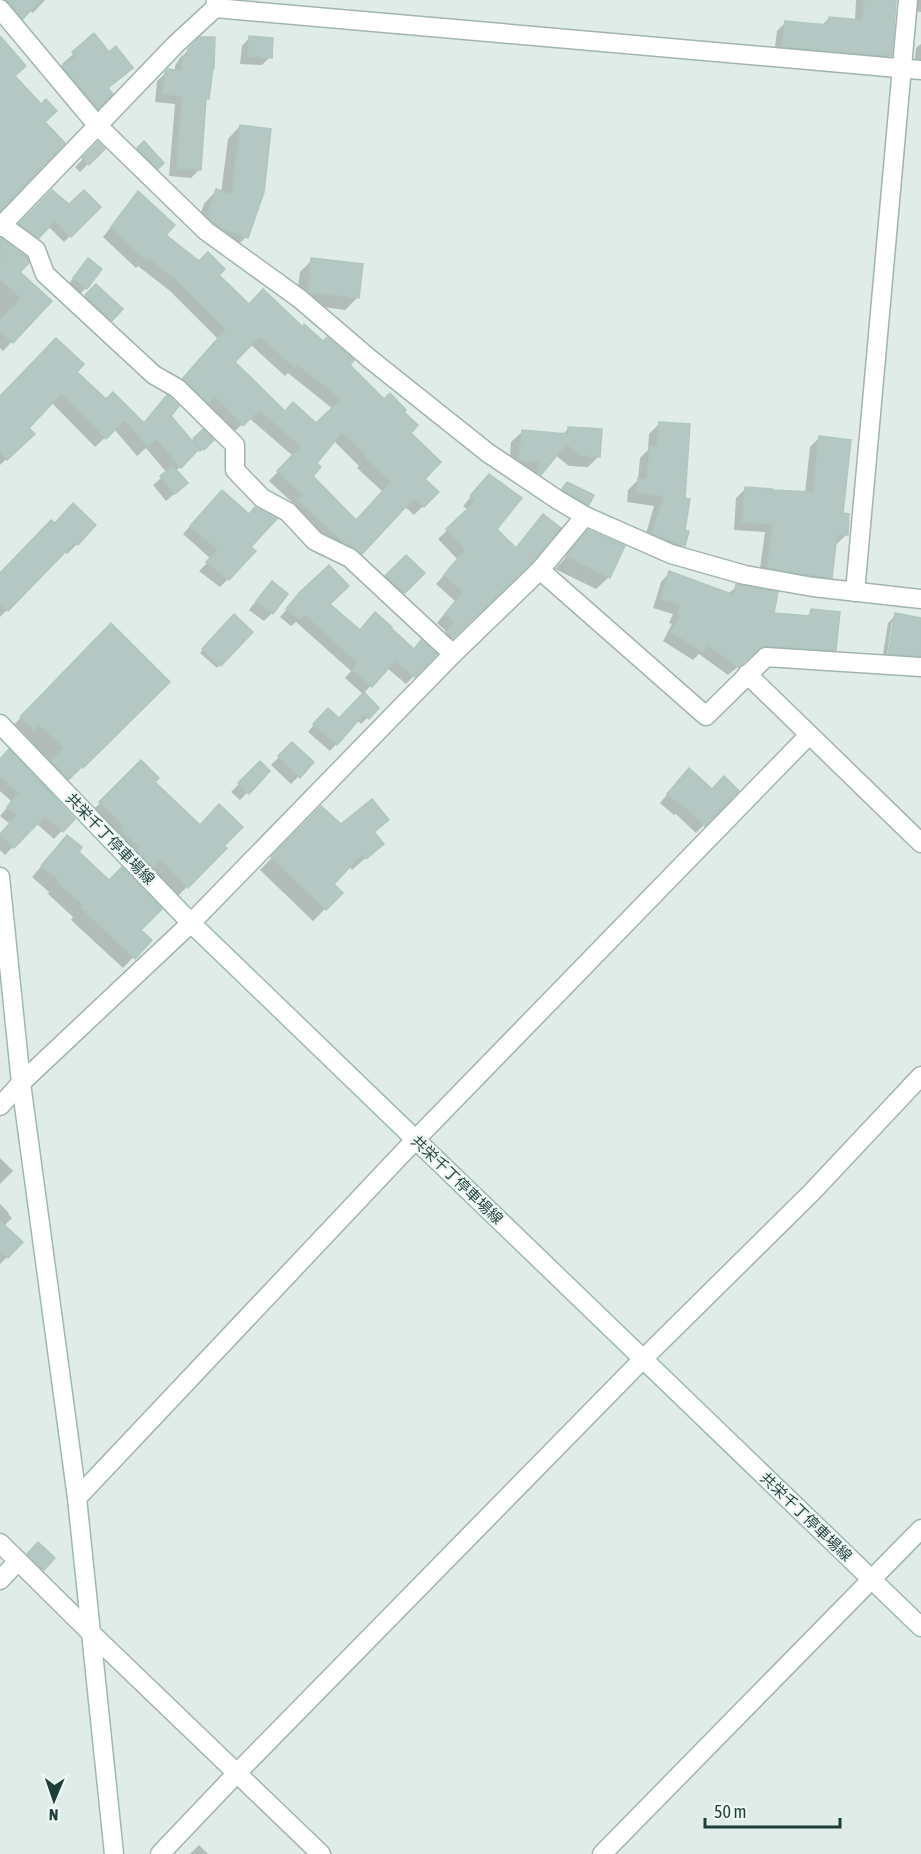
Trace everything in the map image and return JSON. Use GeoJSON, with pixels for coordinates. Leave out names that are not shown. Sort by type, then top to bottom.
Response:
{"type":"FeatureCollection","features":[{"type":"Feature","properties":{"kind":"street"},"geometry":{"type":"LineString","coordinates":[[855,592],[908,0]]}},
{"type":"Feature","properties":{"kind":"street"},"geometry":{"type":"LineString","coordinates":[[453,654],[350,558],[315,541],[288,512],[262,498],[236,470],[235,445],[177,388],[154,375],[45,274],[36,250],[1,226],[97,124],[216,4],[921,70]]}},
{"type":"Feature","properties":{"kind":"street"},"geometry":{"type":"LineString","coordinates":[[0,9],[97,124],[206,231],[300,299],[370,359],[488,453],[558,500],[585,516],[671,554],[745,575],[813,588],[921,599]]}},
{"type":"Feature","properties":{"kind":"street"},"geometry":{"type":"LineString","coordinates":[[0,1106],[21,1083],[191,923],[453,654],[540,570],[585,516]]}},
{"type":"Feature","properties":{"kind":"street"},"geometry":{"type":"LineString","coordinates":[[540,570],[706,716],[766,657],[921,667]]}},
{"type":"Feature","properties":{"kind":"street"},"geometry":{"type":"LineString","coordinates":[[747,674],[921,843]]}},
{"type":"Feature","properties":{"kind":"street","name":"共栄千丁停車場線"},"geometry":{"type":"LineString","coordinates":[[0,724],[191,923],[921,1627]]}},
{"type":"Feature","properties":{"kind":"street"},"geometry":{"type":"LineString","coordinates":[[77,1498],[415,1140],[809,735]]}},
{"type":"Feature","properties":{"kind":"street"},"geometry":{"type":"LineString","coordinates":[[0,876],[21,1083],[77,1498],[114,1854]]}},
{"type":"Feature","properties":{"kind":"street"},"geometry":{"type":"LineString","coordinates":[[160,1854],[643,1359],[812,1192],[921,1076]]}},
{"type":"Feature","properties":{"kind":"street"},"geometry":{"type":"LineString","coordinates":[[602,1854],[921,1529]]}},
{"type":"Feature","properties":{"kind":"street"},"geometry":{"type":"LineString","coordinates":[[0,1543],[321,1854]]}},
{"type":"Feature","properties":{"kind":"street"},"geometry":{"type":"LineString","coordinates":[[0,1580],[18,1561]]}},
{"type":"Feature","properties":{"kind":"building"},"geometry":{"type":"Polygon","coordinates":[[[6,0],[40,0],[23,19],[6,0]]]}},
{"type":"Feature","properties":{"kind":"building"},"geometry":{"type":"Polygon","coordinates":[[[864,0],[896,0],[892,56],[782,47],[785,21],[828,25],[829,17],[862,20],[864,0]]]}},
{"type":"Feature","properties":{"kind":"building"},"geometry":{"type":"Polygon","coordinates":[[[94,33],[109,52],[116,46],[133,68],[108,88],[113,94],[98,109],[62,66],[76,57],[72,52],[94,33]]]}},
{"type":"Feature","properties":{"kind":"building"},"geometry":{"type":"Polygon","coordinates":[[[0,36],[26,66],[15,76],[41,104],[46,99],[57,111],[45,122],[65,143],[0,211],[0,36]]]}},
{"type":"Feature","properties":{"kind":"building"},"geometry":{"type":"Polygon","coordinates":[[[249,36],[273,38],[272,58],[248,56],[249,36]]]}},
{"type":"Feature","properties":{"kind":"building"},"geometry":{"type":"Polygon","coordinates":[[[200,37],[215,37],[214,68],[209,99],[206,98],[201,170],[177,168],[182,96],[163,94],[165,72],[168,69],[182,71],[182,56],[187,56],[188,49],[200,37]]]}},
{"type":"Feature","properties":{"kind":"building"},"geometry":{"type":"Polygon","coordinates":[[[240,125],[271,129],[264,192],[248,238],[221,228],[207,216],[216,189],[232,195],[240,125]]]}},
{"type":"Feature","properties":{"kind":"building"},"geometry":{"type":"Polygon","coordinates":[[[144,141],[164,163],[158,169],[137,148],[144,141]]]}},
{"type":"Feature","properties":{"kind":"building"},"geometry":{"type":"Polygon","coordinates":[[[98,142],[105,149],[89,165],[82,158],[98,142]]]}},
{"type":"Feature","properties":{"kind":"building"},"geometry":{"type":"Polygon","coordinates":[[[52,190],[69,204],[84,190],[101,207],[71,237],[55,221],[39,238],[19,224],[52,190]]]}},
{"type":"Feature","properties":{"kind":"building"},"geometry":{"type":"Polygon","coordinates":[[[138,191],[175,225],[166,235],[199,261],[208,252],[225,269],[219,275],[249,304],[263,289],[303,327],[304,324],[323,341],[327,337],[354,360],[350,365],[384,399],[390,393],[406,410],[404,412],[418,425],[411,433],[441,462],[425,479],[439,492],[424,507],[414,498],[362,554],[343,542],[298,500],[303,495],[277,471],[301,446],[259,410],[243,426],[215,396],[209,404],[183,378],[226,329],[179,282],[148,258],[146,260],[111,227],[138,191]],[[260,336],[235,362],[285,411],[293,402],[316,423],[341,399],[298,365],[295,368],[260,336]],[[342,432],[317,463],[321,467],[313,476],[356,520],[391,482],[342,432]]]}},
{"type":"Feature","properties":{"kind":"building"},"geometry":{"type":"Polygon","coordinates":[[[1,238],[27,257],[29,263],[20,272],[52,301],[13,343],[0,331],[0,320],[21,298],[0,279],[1,238]]]}},
{"type":"Feature","properties":{"kind":"building"},"geometry":{"type":"Polygon","coordinates":[[[88,258],[102,269],[87,289],[73,278],[88,258]]]}},
{"type":"Feature","properties":{"kind":"building"},"geometry":{"type":"Polygon","coordinates":[[[311,258],[363,264],[359,298],[309,292],[311,258]]]}},
{"type":"Feature","properties":{"kind":"building"},"geometry":{"type":"Polygon","coordinates":[[[96,284],[123,309],[112,321],[85,295],[96,284]]]}},
{"type":"Feature","properties":{"kind":"building"},"geometry":{"type":"Polygon","coordinates":[[[56,338],[84,364],[77,372],[106,399],[113,392],[144,423],[167,395],[170,397],[179,406],[171,416],[199,449],[181,468],[157,439],[148,447],[125,420],[106,439],[62,393],[29,428],[35,434],[7,460],[0,452],[0,396],[56,338]]]}},
{"type":"Feature","properties":{"kind":"building"},"geometry":{"type":"Polygon","coordinates":[[[659,422],[690,424],[685,498],[690,499],[685,530],[689,531],[685,546],[652,533],[664,496],[636,492],[638,478],[647,480],[650,446],[657,447],[659,422]]]}},
{"type":"Feature","properties":{"kind":"building"},"geometry":{"type":"Polygon","coordinates":[[[568,427],[602,429],[600,457],[580,455],[566,444],[541,475],[538,473],[539,461],[519,460],[522,430],[568,434],[568,427]]]}},
{"type":"Feature","properties":{"kind":"building"},"geometry":{"type":"Polygon","coordinates":[[[203,429],[214,440],[204,450],[193,439],[203,429]]]}},
{"type":"Feature","properties":{"kind":"building"},"geometry":{"type":"Polygon","coordinates":[[[819,436],[851,440],[843,513],[849,514],[848,535],[837,535],[832,578],[767,568],[773,524],[742,522],[745,487],[813,492],[819,436]]]}},
{"type":"Feature","properties":{"kind":"building"},"geometry":{"type":"Polygon","coordinates":[[[173,466],[188,483],[175,494],[160,476],[173,466]]]}},
{"type":"Feature","properties":{"kind":"building"},"geometry":{"type":"Polygon","coordinates":[[[489,474],[522,498],[497,529],[516,548],[543,514],[561,528],[532,562],[453,638],[446,632],[455,622],[445,614],[463,592],[444,575],[465,550],[446,529],[476,501],[470,496],[489,474]]]}},
{"type":"Feature","properties":{"kind":"building"},"geometry":{"type":"Polygon","coordinates":[[[567,482],[594,495],[589,505],[562,489],[567,482]]]}},
{"type":"Feature","properties":{"kind":"building"},"geometry":{"type":"Polygon","coordinates":[[[222,490],[249,514],[255,507],[277,519],[251,547],[256,551],[229,580],[206,562],[218,550],[190,526],[222,490]]]}},
{"type":"Feature","properties":{"kind":"building"},"geometry":{"type":"Polygon","coordinates":[[[73,503],[96,525],[78,545],[75,542],[8,611],[0,604],[0,573],[51,520],[55,523],[73,503]]]}},
{"type":"Feature","properties":{"kind":"building"},"geometry":{"type":"Polygon","coordinates":[[[588,530],[625,546],[610,578],[566,556],[588,530]]]}},
{"type":"Feature","properties":{"kind":"building"},"geometry":{"type":"Polygon","coordinates":[[[406,555],[425,573],[405,593],[385,576],[406,555]]]}},
{"type":"Feature","properties":{"kind":"building"},"geometry":{"type":"Polygon","coordinates":[[[329,565],[349,586],[330,604],[360,630],[375,612],[414,649],[421,640],[437,654],[415,677],[395,661],[372,687],[352,670],[358,663],[304,614],[300,620],[286,609],[300,592],[329,565]]]}},
{"type":"Feature","properties":{"kind":"building"},"geometry":{"type":"Polygon","coordinates":[[[669,571],[734,595],[736,584],[778,592],[774,613],[810,616],[811,609],[840,612],[836,650],[763,646],[738,667],[708,645],[703,652],[671,632],[680,615],[677,614],[681,605],[661,599],[669,571]]]}},
{"type":"Feature","properties":{"kind":"building"},"geometry":{"type":"Polygon","coordinates":[[[272,581],[288,594],[273,614],[256,601],[272,581]]]}},
{"type":"Feature","properties":{"kind":"building"},"geometry":{"type":"Polygon","coordinates":[[[895,613],[921,618],[921,656],[888,654],[895,613]]]}},
{"type":"Feature","properties":{"kind":"building"},"geometry":{"type":"Polygon","coordinates":[[[234,614],[253,632],[221,666],[202,649],[234,614]]]}},
{"type":"Feature","properties":{"kind":"building"},"geometry":{"type":"Polygon","coordinates":[[[111,623],[170,682],[69,779],[51,760],[64,748],[39,725],[34,730],[20,717],[111,623]]]}},
{"type":"Feature","properties":{"kind":"building"},"geometry":{"type":"Polygon","coordinates":[[[364,692],[379,708],[369,719],[364,714],[337,745],[313,724],[328,708],[339,718],[364,692]]]}},
{"type":"Feature","properties":{"kind":"building"},"geometry":{"type":"Polygon","coordinates":[[[292,742],[314,762],[300,778],[278,756],[292,742]]]}},
{"type":"Feature","properties":{"kind":"building"},"geometry":{"type":"Polygon","coordinates":[[[9,749],[75,819],[63,832],[45,816],[14,848],[0,834],[17,815],[7,807],[19,793],[0,776],[0,759],[9,749]]]}},
{"type":"Feature","properties":{"kind":"building"},"geometry":{"type":"Polygon","coordinates":[[[141,760],[159,778],[155,782],[200,825],[219,804],[243,827],[224,846],[227,848],[188,888],[161,859],[153,867],[137,851],[140,848],[122,831],[125,827],[99,802],[141,760]]]}},
{"type":"Feature","properties":{"kind":"building"},"geometry":{"type":"Polygon","coordinates":[[[260,761],[270,771],[249,794],[238,783],[260,761]]]}},
{"type":"Feature","properties":{"kind":"building"},"geometry":{"type":"Polygon","coordinates":[[[689,768],[712,789],[724,776],[739,791],[705,826],[667,794],[689,768]]]}},
{"type":"Feature","properties":{"kind":"building"},"geometry":{"type":"Polygon","coordinates":[[[372,799],[389,820],[374,832],[384,844],[366,859],[362,854],[334,884],[343,893],[326,910],[271,857],[321,806],[341,824],[372,799]]]}},
{"type":"Feature","properties":{"kind":"building"},"geometry":{"type":"Polygon","coordinates":[[[67,835],[82,847],[79,852],[109,880],[122,867],[162,909],[141,930],[152,940],[135,959],[81,908],[83,905],[57,882],[59,880],[41,866],[67,835]]]}},
{"type":"Feature","properties":{"kind":"building"},"geometry":{"type":"Polygon","coordinates":[[[0,1221],[23,1242],[8,1258],[0,1251],[0,1221]]]}},
{"type":"Feature","properties":{"kind":"building"},"geometry":{"type":"Polygon","coordinates":[[[38,1542],[55,1558],[44,1570],[27,1554],[38,1542]]]}}]}
